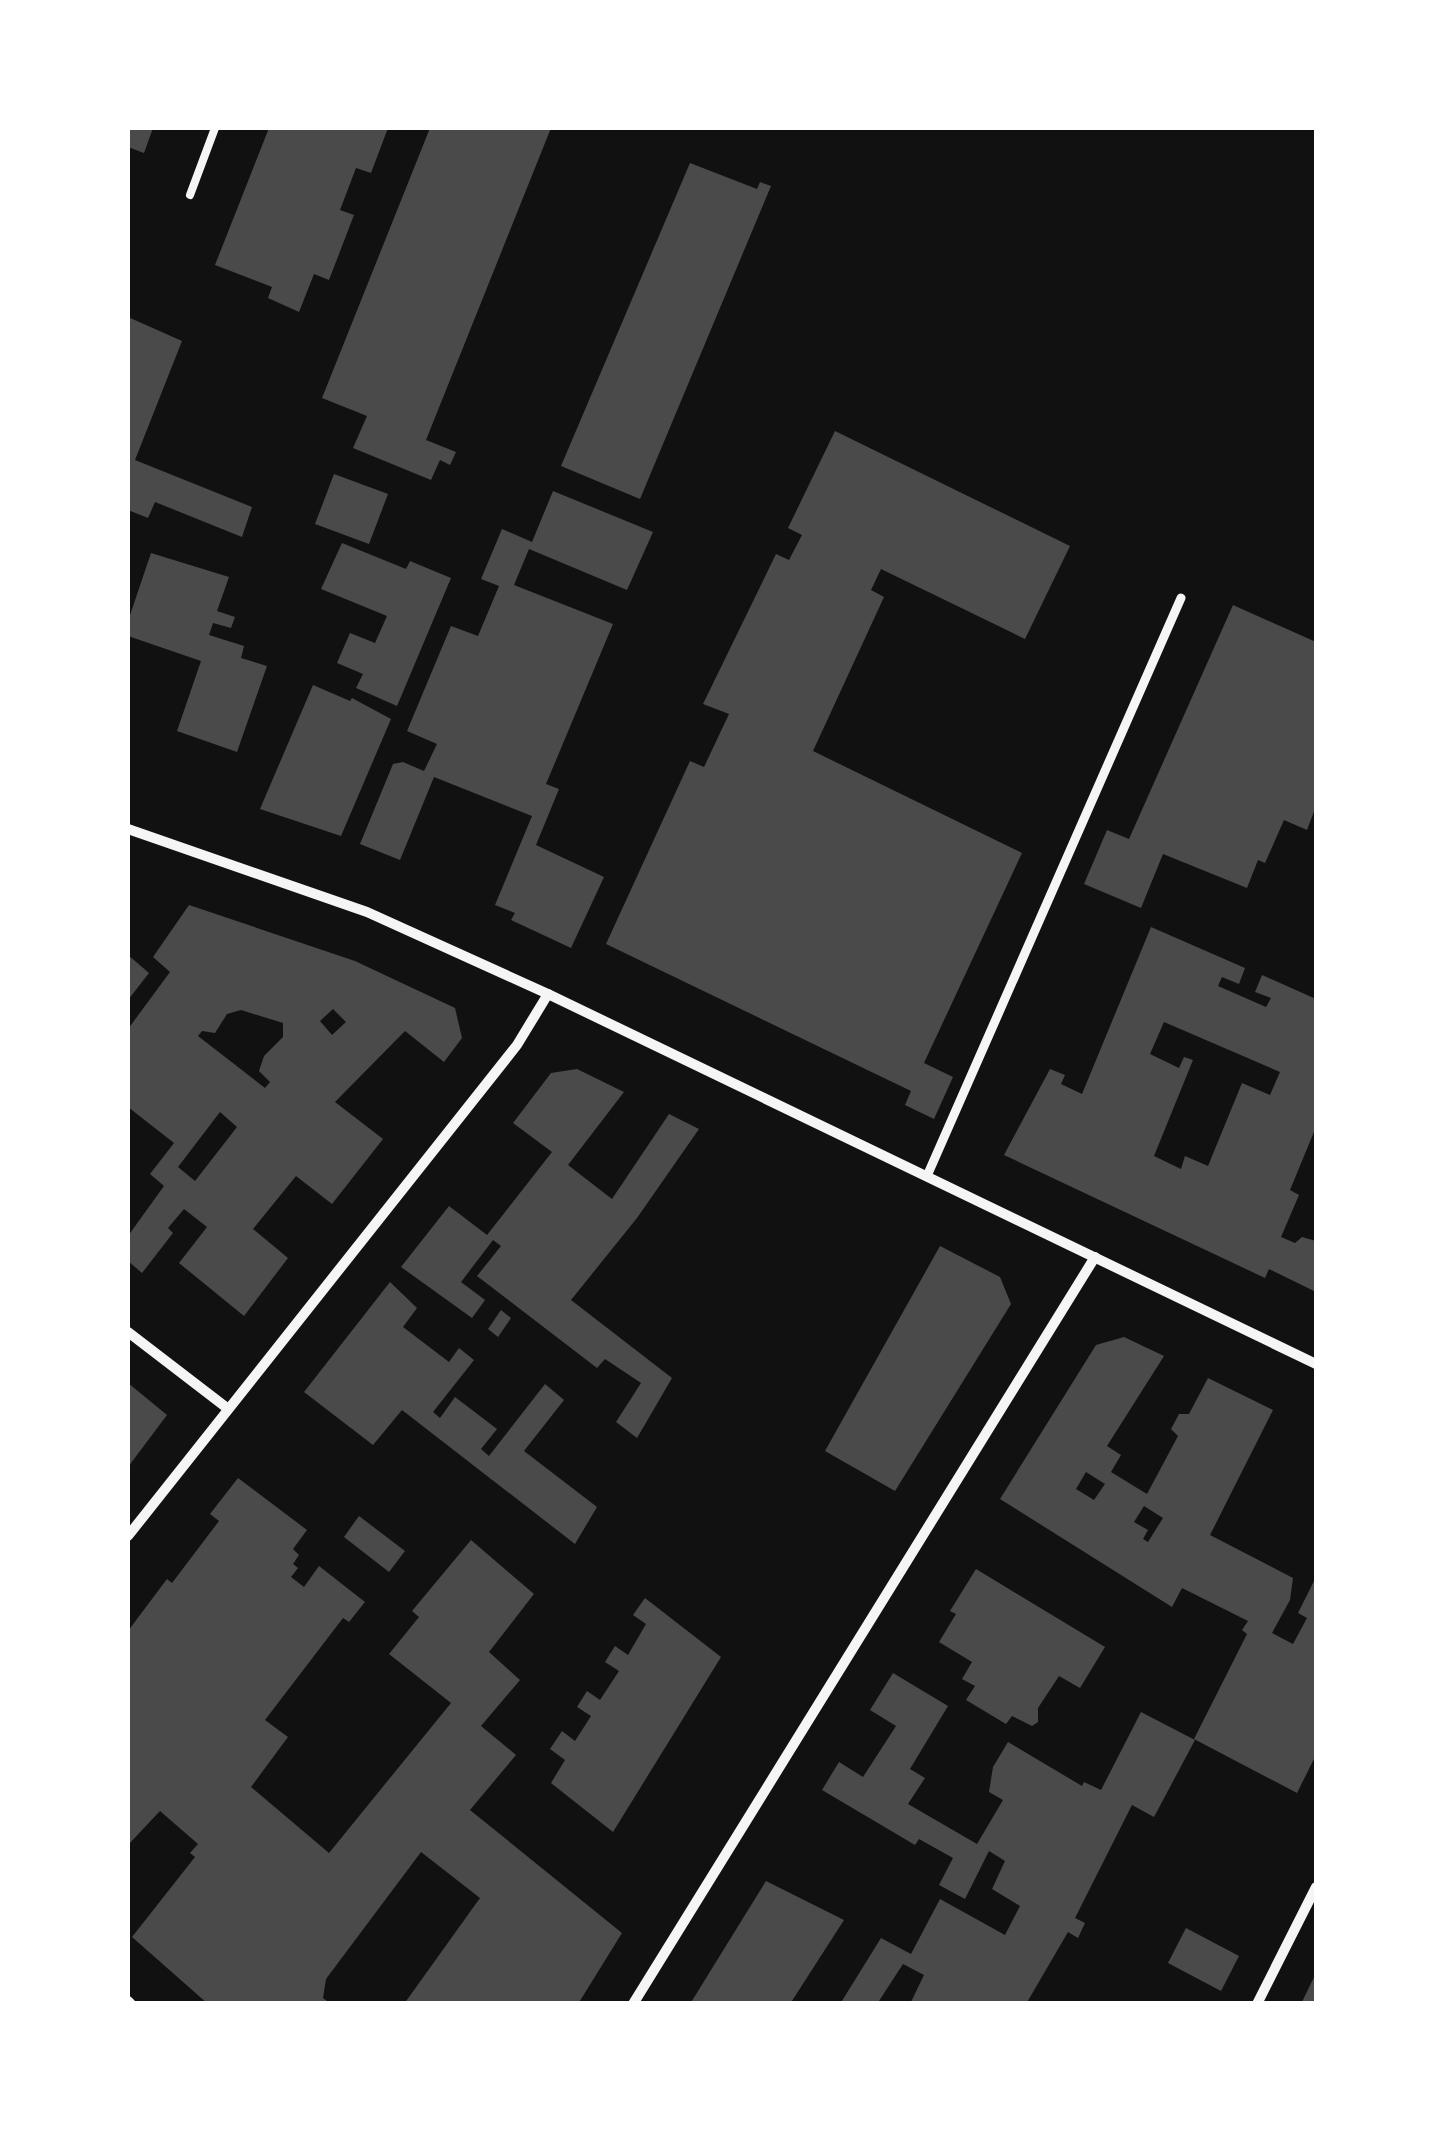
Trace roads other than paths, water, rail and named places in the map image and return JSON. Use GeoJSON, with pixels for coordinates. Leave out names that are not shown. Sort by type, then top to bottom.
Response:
{"type":"FeatureCollection","features":[{"type":"Feature","properties":{"kind":"street"},"geometry":{"type":"LineString","coordinates":[[928,1176],[1180,598]]}},
{"type":"Feature","properties":{"kind":"street"},"geometry":{"type":"LineString","coordinates":[[128,829],[367,912],[548,994],[1316,1364]]}},
{"type":"Feature","properties":{"kind":"street"},"geometry":{"type":"LineString","coordinates":[[128,1536],[517,1045],[548,994]]}},
{"type":"Feature","properties":{"kind":"street"},"geometry":{"type":"LineString","coordinates":[[633,2004],[1095,1257]]}},
{"type":"Feature","properties":{"kind":"street"},"geometry":{"type":"LineString","coordinates":[[128,1332],[227,1408]]}},
{"type":"Feature","properties":{"kind":"street"},"geometry":{"type":"LineString","coordinates":[[1257,2004],[1316,1886]]}},
{"type":"Feature","properties":{"kind":"lane"},"geometry":{"type":"LineString","coordinates":[[190,195],[215,128]]}}]}
